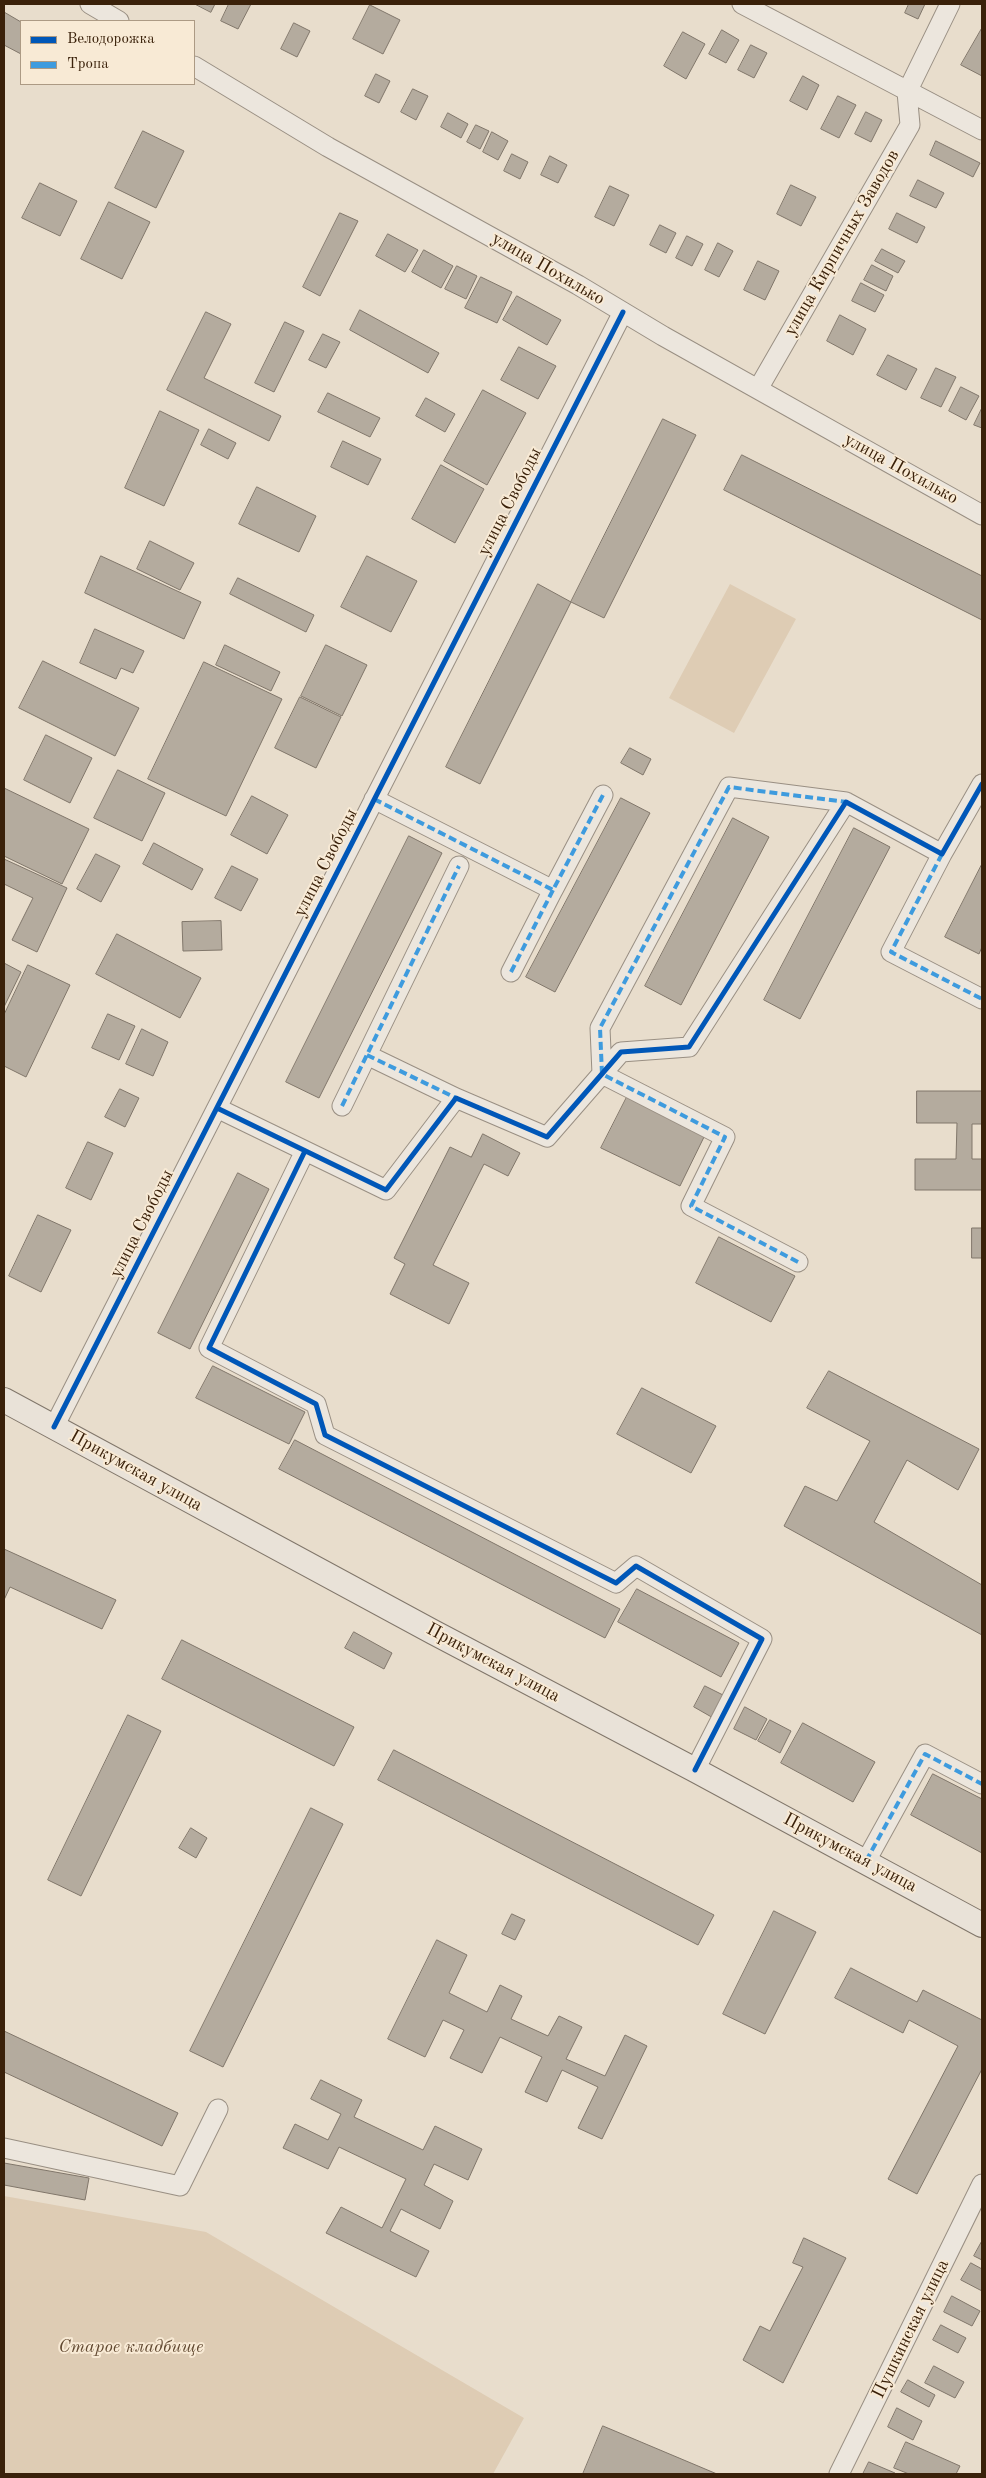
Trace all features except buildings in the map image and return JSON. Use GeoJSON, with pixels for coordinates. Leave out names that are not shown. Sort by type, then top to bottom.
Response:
{"type":"FeatureCollection","features":[{"type":"Feature","properties":{"kind":"main road","name":"Прикумская улица"},"geometry":{"type":"LineString","coordinates":[[4,1400],[433,1632],[866,1861],[982,1925]]}},
{"type":"Feature","properties":{"kind":"street"},"geometry":{"type":"LineString","coordinates":[[90,4],[117,20]]}},
{"type":"Feature","properties":{"kind":"street"},"geometry":{"type":"LineString","coordinates":[[742,4],[982,130]]}},
{"type":"Feature","properties":{"kind":"street"},"geometry":{"type":"LineString","coordinates":[[907,92],[950,4]]}},
{"type":"Feature","properties":{"kind":"street","name":"улица Похилько"},"geometry":{"type":"LineString","coordinates":[[195,67],[328,147],[578,285],[622,312],[982,515]]}},
{"type":"Feature","properties":{"kind":"street","name":"улица Кирпичных Заводов"},"geometry":{"type":"LineString","coordinates":[[758,389],[910,125],[907,92]]}},
{"type":"Feature","properties":{"kind":"street","name":"улица Свободы"},"geometry":{"type":"LineString","coordinates":[[54,1426],[622,312]]}},
{"type":"Feature","properties":{"kind":"street"},"geometry":{"type":"LineString","coordinates":[[982,784],[942,854],[891,952],[982,998]]}},
{"type":"Feature","properties":{"kind":"street"},"geometry":{"type":"LineString","coordinates":[[602,1074],[600,1028],[729,787],[846,802],[942,854]]}},
{"type":"Feature","properties":{"kind":"street"},"geometry":{"type":"LineString","coordinates":[[511,972],[603,795]]}},
{"type":"Feature","properties":{"kind":"street"},"geometry":{"type":"LineString","coordinates":[[374,800],[553,890]]}},
{"type":"Feature","properties":{"kind":"street"},"geometry":{"type":"LineString","coordinates":[[367,1055],[456,1098],[547,1137],[621,1052],[689,1047],[846,802]]}},
{"type":"Feature","properties":{"kind":"street"},"geometry":{"type":"LineString","coordinates":[[342,1106],[459,866]]}},
{"type":"Feature","properties":{"kind":"street"},"geometry":{"type":"LineString","coordinates":[[602,1074],[725,1137],[691,1206],[798,1262]]}},
{"type":"Feature","properties":{"kind":"street"},"geometry":{"type":"LineString","coordinates":[[216,1108],[386,1190],[456,1098]]}},
{"type":"Feature","properties":{"kind":"street"},"geometry":{"type":"LineString","coordinates":[[305,1151],[209,1348],[316,1404],[325,1435],[616,1583],[636,1566],[762,1639],[695,1770]]}},
{"type":"Feature","properties":{"kind":"street"},"geometry":{"type":"LineString","coordinates":[[866,1861],[925,1754],[982,1784]]}},
{"type":"Feature","properties":{"kind":"street"},"geometry":{"type":"LineString","coordinates":[[4,2148],[180,2186],[218,2109]]}},
{"type":"Feature","properties":{"kind":"street","name":"Пушкинская улица"},"geometry":{"type":"LineString","coordinates":[[839,2474],[982,2184]]}},
{"type":"Feature","properties":{"kind":"green space"},"geometry":{"type":"Polygon","coordinates":[[[730,584],[796,619],[734,733],[669,698],[730,584]]]}},
{"type":"Feature","properties":{"kind":"green space","name":"Старое кладбище"},"geometry":{"type":"Polygon","coordinates":[[[4,2196],[206,2232],[524,2418],[493,2474],[4,2474],[4,2196]]]}},
{"type":"Feature","properties":{"kind":"marked path"},"geometry":{"type":"LineString","coordinates":[[798,1262],[691,1206],[725,1137],[602,1074],[600,1028],[729,787],[846,802]]}},
{"type":"Feature","properties":{"kind":"marked path"},"geometry":{"type":"LineString","coordinates":[[374,799],[553,890],[603,795]]}},
{"type":"Feature","properties":{"kind":"marked path"},"geometry":{"type":"LineString","coordinates":[[942,854],[891,952],[982,999]]}},
{"type":"Feature","properties":{"kind":"marked path"},"geometry":{"type":"LineString","coordinates":[[342,1106],[459,866]]}},
{"type":"Feature","properties":{"kind":"marked path"},"geometry":{"type":"LineString","coordinates":[[511,972],[553,890]]}},
{"type":"Feature","properties":{"kind":"marked path"},"geometry":{"type":"LineString","coordinates":[[367,1055],[456,1098]]}},
{"type":"Feature","properties":{"kind":"marked path"},"geometry":{"type":"LineString","coordinates":[[866,1861],[925,1754],[982,1784]]}},
{"type":"Feature","properties":{"kind":"cycle path"},"geometry":{"type":"LineString","coordinates":[[54,1427],[623,312]]}},
{"type":"Feature","properties":{"kind":"cycle path"},"geometry":{"type":"LineString","coordinates":[[217,1108],[386,1190],[456,1098],[547,1137],[621,1052],[689,1047],[846,802],[942,854],[982,784]]}},
{"type":"Feature","properties":{"kind":"cycle path"},"geometry":{"type":"LineString","coordinates":[[305,1151],[209,1348],[316,1404],[325,1435],[616,1583],[636,1566],[762,1639],[695,1770]]}}]}
